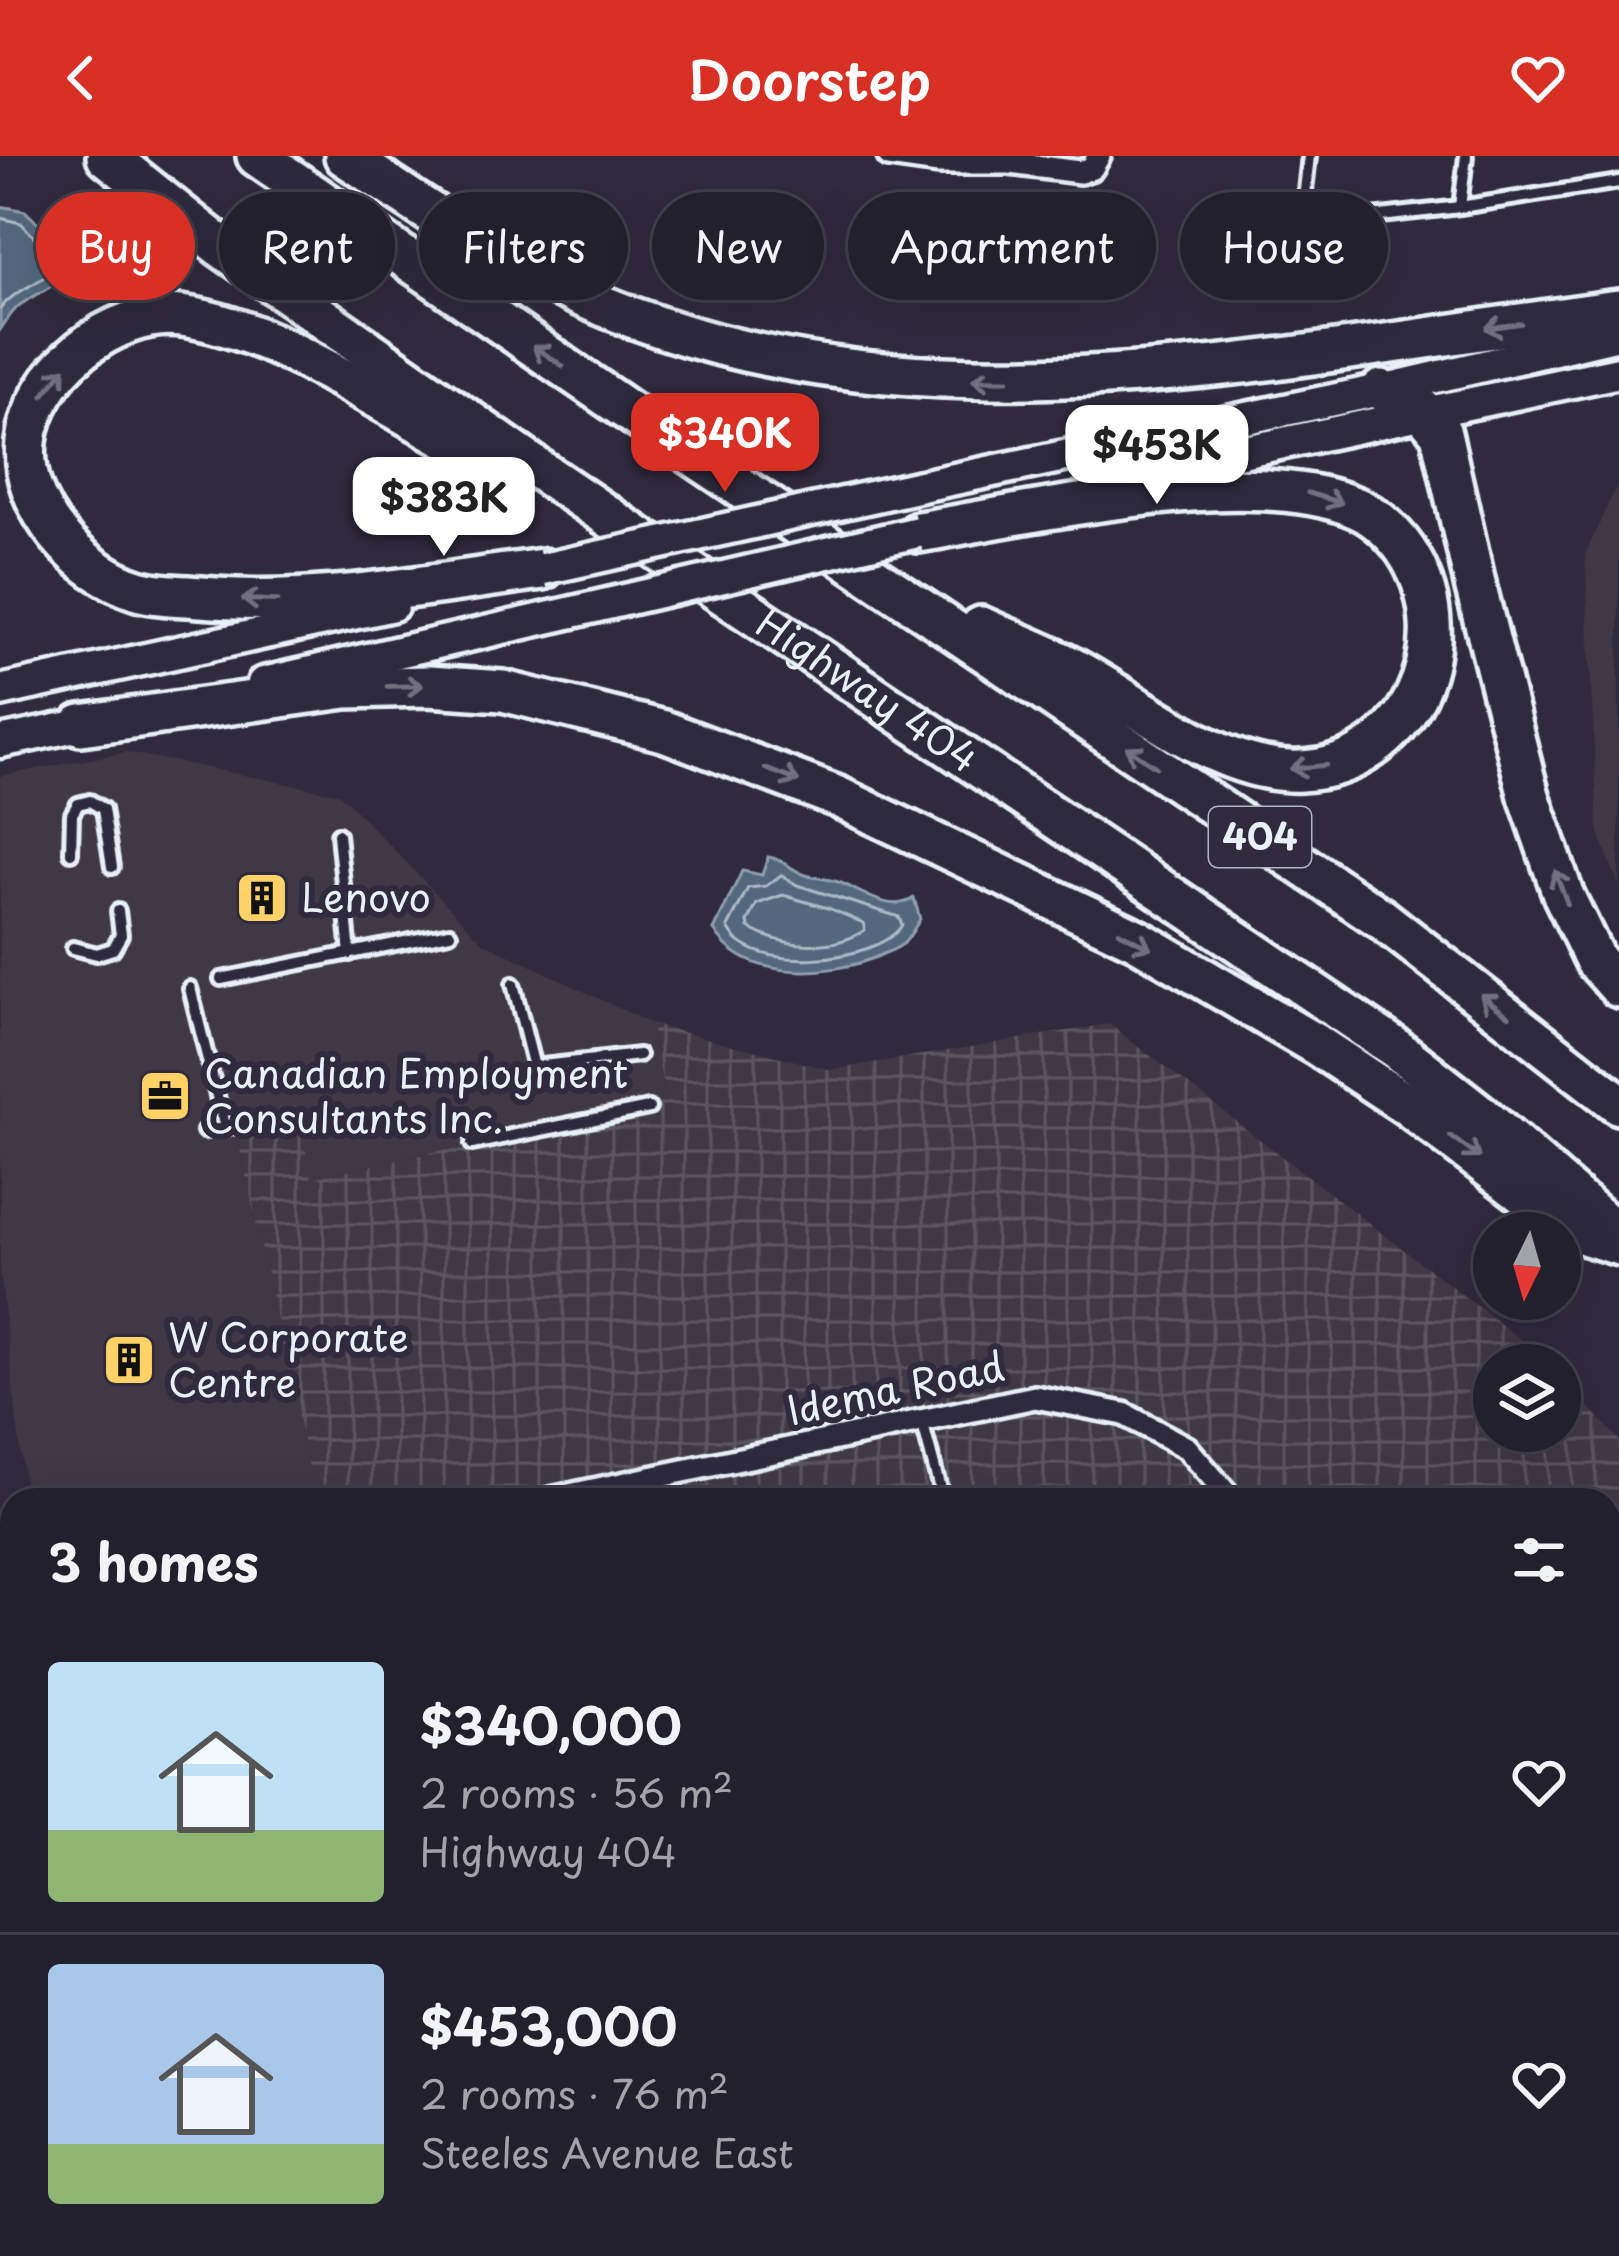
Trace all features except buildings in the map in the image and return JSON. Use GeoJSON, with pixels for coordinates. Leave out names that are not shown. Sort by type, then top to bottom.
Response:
{"type":"FeatureCollection","features":[{"type":"Feature","properties":{"kind":"highway","name":"Highway 404"},"geometry":{"type":"LineString","coordinates":[[107,156],[220,246],[580,497],[1394,1047],[1481,1115],[1619,1236]]}},
{"type":"Feature","properties":{"kind":"highway","name":"404"},"geometry":{"type":"LineString","coordinates":[[257,156],[1382,919],[1619,1104]]}},
{"type":"Feature","properties":{"kind":"highway"},"geometry":{"type":"LineString","coordinates":[[345,156],[478,242],[557,286],[686,334],[768,357],[884,376],[1097,378],[1619,310]]}},
{"type":"Feature","properties":{"kind":"highway"},"geometry":{"type":"LineString","coordinates":[[543,569],[292,601],[141,591],[100,575],[71,549],[34,499],[26,442],[42,393],[86,344],[134,320],[177,316],[236,328],[317,367],[458,447],[580,497]]}},
{"type":"Feature","properties":{"kind":"highway"},"geometry":{"type":"LineString","coordinates":[[1381,390],[1413,399],[1442,433],[1482,611],[1543,836],[1563,894],[1595,960],[1619,988]]}},
{"type":"Feature","properties":{"kind":"highway"},"geometry":{"type":"LineString","coordinates":[[888,586],[1071,667],[1217,751],[1301,771],[1353,759],[1390,732],[1418,693],[1432,654],[1432,613],[1424,580],[1400,540],[1361,510],[1309,493],[1238,490],[1166,495],[918,532]]}},
{"type":"Feature","properties":{"kind":"highway"},"geometry":{"type":"LineString","coordinates":[[81,725],[346,688],[428,686],[503,691],[664,731],[838,797],[1138,940],[1318,1046],[1407,1105],[1571,1230],[1619,1246]]}},
{"type":"Feature","properties":{"kind":"main road"},"geometry":{"type":"LineString","coordinates":[[0,691],[1619,334]]}},
{"type":"Feature","properties":{"kind":"main road"},"geometry":{"type":"LineString","coordinates":[[0,742],[918,532],[1232,454],[1619,372]]}},
{"type":"Feature","properties":{"kind":"street"},"geometry":{"type":"LineString","coordinates":[[889,156],[939,164],[1043,165],[1080,172],[1093,168],[1100,156]]}},
{"type":"Feature","properties":{"kind":"street","name":"Idema Road"},"geometry":{"type":"LineString","coordinates":[[603,1488],[1035,1397],[1124,1414],[1187,1448],[1222,1488]]}},
{"type":"Feature","properties":{"kind":"lane"},"geometry":{"type":"LineString","coordinates":[[1305,192],[1309,156]]}},
{"type":"Feature","properties":{"kind":"lane"},"geometry":{"type":"LineString","coordinates":[[1460,207],[1466,156]]}},
{"type":"Feature","properties":{"kind":"lane"},"geometry":{"type":"LineString","coordinates":[[1388,215],[1619,182]]}},
{"type":"Feature","properties":{"kind":"lane"},"geometry":{"type":"LineString","coordinates":[[71,853],[72,814],[78,804],[90,801],[104,809],[112,868]]}},
{"type":"Feature","properties":{"kind":"lane"},"geometry":{"type":"LineString","coordinates":[[338,834],[350,954]]}},
{"type":"Feature","properties":{"kind":"lane"},"geometry":{"type":"LineString","coordinates":[[73,948],[97,954],[113,949],[121,934],[118,911]]}},
{"type":"Feature","properties":{"kind":"lane"},"geometry":{"type":"LineString","coordinates":[[221,979],[450,933]]}},
{"type":"Feature","properties":{"kind":"lane"},"geometry":{"type":"LineString","coordinates":[[513,984],[534,1067],[639,1055]]}},
{"type":"Feature","properties":{"kind":"lane"},"geometry":{"type":"LineString","coordinates":[[190,988],[225,1127]]}},
{"type":"Feature","properties":{"kind":"lane"},"geometry":{"type":"LineString","coordinates":[[472,1144],[649,1108]]}},
{"type":"Feature","properties":{"kind":"lane"},"geometry":{"type":"LineString","coordinates":[[204,1131],[253,1123]]}},
{"type":"Feature","properties":{"kind":"lane"},"geometry":{"type":"LineString","coordinates":[[922,1421],[940,1488]]}},
{"type":"Feature","properties":{"kind":"shaded area"},"geometry":{"type":"Polygon","coordinates":[[[1619,480],[1619,886],[1598,830],[1585,555],[1619,480]]]}},
{"type":"Feature","properties":{"kind":"shaded area"},"geometry":{"type":"Polygon","coordinates":[[[126,752],[340,794],[483,942],[651,1024],[666,1102],[311,1178],[237,1135],[313,1488],[25,1488],[0,1270],[0,776],[126,752]]]}},
{"type":"Feature","properties":{"kind":"shaded area"},"geometry":{"type":"Polygon","coordinates":[[[651,1024],[831,1070],[1109,1024],[1473,1303],[1473,1320],[1495,1320],[1527,1344],[1473,1344],[1473,1452],[1581,1452],[1581,1397],[1619,1440],[1619,1488],[313,1488],[237,1135],[299,1122],[312,1178],[666,1102],[651,1024]]]}},
{"type":"Feature","properties":{"kind":"water"},"geometry":{"type":"Polygon","coordinates":[[[0,206],[25,211],[36,222],[36,295],[17,307],[0,330],[0,206]]]}},
{"type":"Feature","properties":{"kind":"water"},"geometry":{"type":"Polygon","coordinates":[[[768,857],[887,903],[914,898],[920,919],[902,945],[859,963],[813,971],[767,967],[746,959],[714,930],[742,871],[762,875],[768,857]]]}},
{"type":"Feature","properties":{"kind":"place","name":"Lenovo"},"geometry":{"type":"Point","coordinates":[262,898]}},
{"type":"Feature","properties":{"kind":"place","name":"Canadian Employment Consultants Inc."},"geometry":{"type":"Point","coordinates":[165,1096]}},
{"type":"Feature","properties":{"kind":"place","name":"W Corporate Centre"},"geometry":{"type":"Point","coordinates":[129,1360]}}]}
